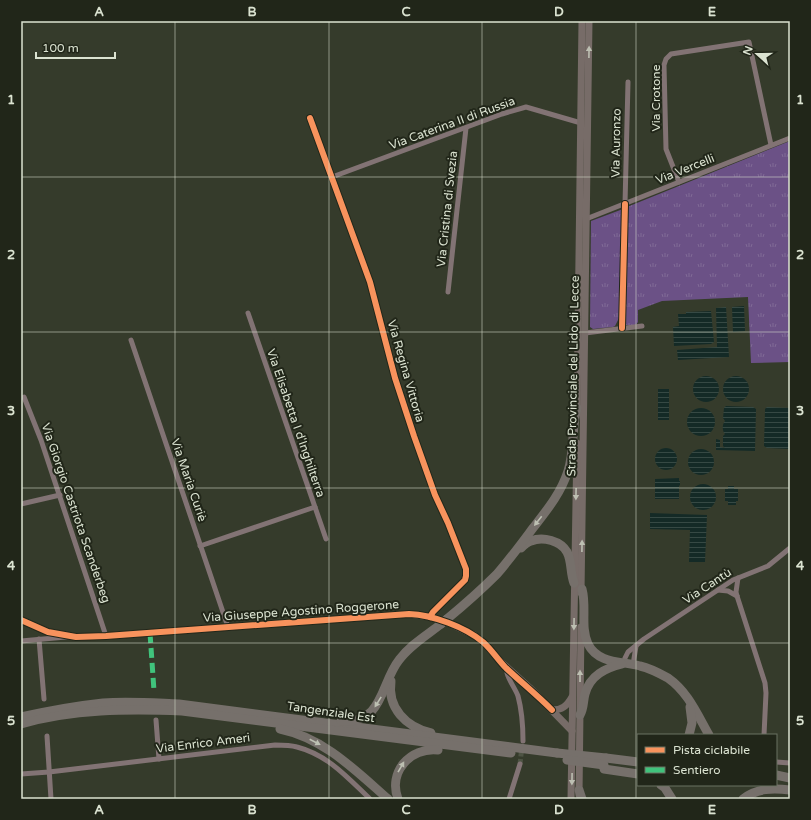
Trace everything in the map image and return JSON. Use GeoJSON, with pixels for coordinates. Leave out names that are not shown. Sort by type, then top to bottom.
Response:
{"type":"FeatureCollection","features":[{"type":"Feature","properties":{"kind":"highway"},"geometry":{"type":"LineString","coordinates":[[300,720],[310,717],[351,721],[364,716],[379,702],[390,674],[404,654],[482,588],[511,557],[550,505],[563,483],[572,455],[574,419],[577,408]]}},
{"type":"Feature","properties":{"kind":"highway"},"geometry":{"type":"LineString","coordinates":[[511,557],[531,541],[545,539],[558,543],[567,552],[571,575],[574,582]]}},
{"type":"Feature","properties":{"kind":"highway"},"geometry":{"type":"LineString","coordinates":[[582,589],[584,599],[584,628],[588,644],[595,652],[606,659],[648,668],[666,677],[680,688],[690,699],[708,734]]}},
{"type":"Feature","properties":{"kind":"highway"},"geometry":{"type":"LineString","coordinates":[[580,715],[584,708],[585,693],[588,685],[597,675],[605,670],[629,664]]}},
{"type":"Feature","properties":{"kind":"highway"},"geometry":{"type":"LineString","coordinates":[[394,667],[390,685],[390,694],[394,706],[403,719],[424,732],[464,738],[479,747]]}},
{"type":"Feature","properties":{"kind":"highway"},"geometry":{"type":"LineString","coordinates":[[680,688],[690,706],[692,715],[689,734]]}},
{"type":"Feature","properties":{"kind":"highway","name":"Tangenziale Est"},"geometry":{"type":"LineString","coordinates":[[21,717],[64,708],[104,703],[142,702],[187,705],[300,720],[479,747]]}},
{"type":"Feature","properties":{"kind":"highway","name":"Tangenziale Est"},"geometry":{"type":"LineString","coordinates":[[21,724],[69,714],[143,709],[182,711],[238,719],[568,757]]}},
{"type":"Feature","properties":{"kind":"highway"},"geometry":{"type":"LineString","coordinates":[[238,719],[256,726],[282,729],[317,743],[332,751],[346,762],[388,799]]}},
{"type":"Feature","properties":{"kind":"highway"},"geometry":{"type":"LineString","coordinates":[[398,799],[396,794],[396,781],[401,766],[410,756],[428,750],[461,752],[479,747]]}},
{"type":"Feature","properties":{"kind":"highway"},"geometry":{"type":"LineString","coordinates":[[568,757],[587,753],[605,762],[637,774]]}},
{"type":"Feature","properties":{"kind":"highway"},"geometry":{"type":"LineString","coordinates":[[568,757],[586,766],[637,758]]}},
{"type":"Feature","properties":{"kind":"highway"},"geometry":{"type":"LineString","coordinates":[[605,762],[637,762]]}},
{"type":"Feature","properties":{"kind":"highway"},"geometry":{"type":"LineString","coordinates":[[605,762],[637,769]]}},
{"type":"Feature","properties":{"kind":"highway"},"geometry":{"type":"LineString","coordinates":[[777,775],[790,779]]}},
{"type":"Feature","properties":{"kind":"highway"},"geometry":{"type":"LineString","coordinates":[[777,778],[790,779]]}},
{"type":"Feature","properties":{"kind":"highway"},"geometry":{"type":"LineString","coordinates":[[777,785],[790,787]]}},
{"type":"Feature","properties":{"kind":"highway"},"geometry":{"type":"LineString","coordinates":[[662,786],[672,799]]}},
{"type":"Feature","properties":{"kind":"highway"},"geometry":{"type":"LineString","coordinates":[[743,799],[753,792],[764,789],[790,790]]}},
{"type":"Feature","properties":{"kind":"main road","name":"Strada Provinciale del Lido di Lecce"},"geometry":{"type":"LineString","coordinates":[[571,799],[582,21]]}},
{"type":"Feature","properties":{"kind":"main road","name":"Strada Provinciale del Lido di Lecce"},"geometry":{"type":"LineString","coordinates":[[580,796],[589,21]]}},
{"type":"Feature","properties":{"kind":"main road","name":"Via Giuseppe Agostino Roggerone"},"geometry":{"type":"LineString","coordinates":[[21,620],[48,632],[76,636],[106,636],[419,614],[451,624],[474,635],[485,644],[509,670],[572,731]]}},
{"type":"Feature","properties":{"kind":"main road"},"geometry":{"type":"LineString","coordinates":[[552,710],[559,710],[564,707],[569,703],[573,695]]}},
{"type":"Feature","properties":{"kind":"main road"},"geometry":{"type":"LineString","coordinates":[[572,731],[580,731]]}},
{"type":"Feature","properties":{"kind":"street","name":"Via Crotone"},"geometry":{"type":"LineString","coordinates":[[679,182],[666,149],[664,65],[666,59],[671,54],[749,42],[771,145]]}},
{"type":"Feature","properties":{"kind":"street","name":"Via Auronzo"},"geometry":{"type":"LineString","coordinates":[[625,204],[628,82]]}},
{"type":"Feature","properties":{"kind":"street","name":"Via Caterina II di Russia"},"geometry":{"type":"LineString","coordinates":[[332,176],[502,114],[526,107],[581,123]]}},
{"type":"Feature","properties":{"kind":"street","name":"Via Regina Vittoria"},"geometry":{"type":"LineString","coordinates":[[310,118],[370,282],[395,378],[414,436],[435,495],[466,569],[465,580],[433,612],[430,617]]}},
{"type":"Feature","properties":{"kind":"street","name":"Via Cristina di Svezia"},"geometry":{"type":"LineString","coordinates":[[448,292],[466,128]]}},
{"type":"Feature","properties":{"kind":"street","name":"Via Vercelli"},"geometry":{"type":"LineString","coordinates":[[586,219],[790,138]]}},
{"type":"Feature","properties":{"kind":"street","name":"Via Elisabetta I d'Inghilterra"},"geometry":{"type":"LineString","coordinates":[[248,313],[326,539]]}},
{"type":"Feature","properties":{"kind":"street"},"geometry":{"type":"LineString","coordinates":[[585,333],[642,326]]}},
{"type":"Feature","properties":{"kind":"street","name":"Via Maria Curiè"},"geometry":{"type":"LineString","coordinates":[[131,340],[228,628]]}},
{"type":"Feature","properties":{"kind":"street","name":"Via Giorgio Castriota Scanderbeg"},"geometry":{"type":"LineString","coordinates":[[24,398],[41,440],[60,495],[106,636]]}},
{"type":"Feature","properties":{"kind":"street"},"geometry":{"type":"LineString","coordinates":[[21,504],[60,495]]}},
{"type":"Feature","properties":{"kind":"street"},"geometry":{"type":"LineString","coordinates":[[200,546],[315,507]]}},
{"type":"Feature","properties":{"kind":"street","name":"Via Cantù"},"geometry":{"type":"LineString","coordinates":[[629,664],[625,658],[628,652],[644,639],[738,578],[768,566],[790,548]]}},
{"type":"Feature","properties":{"kind":"street"},"geometry":{"type":"LineString","coordinates":[[738,578],[736,592],[737,596],[765,683],[764,734]]}},
{"type":"Feature","properties":{"kind":"street"},"geometry":{"type":"LineString","coordinates":[[718,590],[728,591],[737,596]]}},
{"type":"Feature","properties":{"kind":"street"},"geometry":{"type":"LineString","coordinates":[[21,641],[76,636]]}},
{"type":"Feature","properties":{"kind":"street"},"geometry":{"type":"LineString","coordinates":[[39,640],[44,699]]}},
{"type":"Feature","properties":{"kind":"street"},"geometry":{"type":"LineString","coordinates":[[629,664],[636,646]]}},
{"type":"Feature","properties":{"kind":"street"},"geometry":{"type":"LineString","coordinates":[[509,670],[507,673],[508,677],[518,697],[522,720],[523,741]]}},
{"type":"Feature","properties":{"kind":"street"},"geometry":{"type":"LineString","coordinates":[[156,720],[159,759]]}},
{"type":"Feature","properties":{"kind":"street"},"geometry":{"type":"LineString","coordinates":[[46,736],[51,799]]}},
{"type":"Feature","properties":{"kind":"street","name":"Via Enrico Ameri"},"geometry":{"type":"LineString","coordinates":[[21,774],[159,759],[253,746],[275,745],[296,747],[313,753],[333,764],[370,799]]}},
{"type":"Feature","properties":{"kind":"street"},"geometry":{"type":"LineString","coordinates":[[777,762],[790,763]]}},
{"type":"Feature","properties":{"kind":"street"},"geometry":{"type":"LineString","coordinates":[[509,799],[520,764]]}},
{"type":"Feature","properties":{"kind":"green space"},"geometry":{"type":"Polygon","coordinates":[[[790,141],[790,362],[751,363],[748,297],[662,301],[638,310],[638,322],[636,325],[623,325],[627,207],[790,141]]]}},
{"type":"Feature","properties":{"kind":"green space"},"geometry":{"type":"Polygon","coordinates":[[[623,209],[620,316],[613,327],[593,329],[590,327],[591,221],[623,209]]]}},
{"type":"Feature","properties":{"kind":"water"},"geometry":{"type":"Polygon","coordinates":[[[744,306],[745,331],[733,332],[732,307],[744,306]]]}},
{"type":"Feature","properties":{"kind":"water"},"geometry":{"type":"Polygon","coordinates":[[[726,307],[729,357],[678,360],[677,350],[717,347],[716,308],[726,307]]]}},
{"type":"Feature","properties":{"kind":"water"},"geometry":{"type":"Polygon","coordinates":[[[711,311],[714,342],[711,344],[674,346],[673,327],[679,326],[678,314],[686,314],[686,312],[711,311]]]}},
{"type":"Feature","properties":{"kind":"water"},"geometry":{"type":"Polygon","coordinates":[[[706,376],[715,380],[719,389],[715,398],[706,402],[697,398],[693,389],[697,380],[706,376]]]}},
{"type":"Feature","properties":{"kind":"water"},"geometry":{"type":"Polygon","coordinates":[[[736,376],[745,380],[749,389],[745,398],[736,402],[727,398],[723,389],[727,380],[736,376]]]}},
{"type":"Feature","properties":{"kind":"water"},"geometry":{"type":"Polygon","coordinates":[[[658,389],[669,389],[669,420],[658,420],[658,389]]]}},
{"type":"Feature","properties":{"kind":"water"},"geometry":{"type":"Polygon","coordinates":[[[726,406],[753,407],[756,409],[755,451],[716,450],[716,439],[720,440],[720,447],[725,448],[723,446],[723,436],[725,434],[723,431],[723,424],[725,421],[723,418],[724,408],[726,406]]]}},
{"type":"Feature","properties":{"kind":"water"},"geometry":{"type":"Polygon","coordinates":[[[767,407],[790,408],[790,449],[767,448],[764,446],[765,409],[767,407]]]}},
{"type":"Feature","properties":{"kind":"water"},"geometry":{"type":"Polygon","coordinates":[[[701,408],[711,412],[715,422],[711,432],[701,436],[691,432],[687,422],[691,412],[701,408]]]}},
{"type":"Feature","properties":{"kind":"water"},"geometry":{"type":"Polygon","coordinates":[[[662,448],[670,448],[677,455],[677,463],[670,470],[662,470],[655,463],[655,455],[662,448]]]}},
{"type":"Feature","properties":{"kind":"water"},"geometry":{"type":"Polygon","coordinates":[[[701,449],[710,453],[714,462],[710,471],[701,475],[692,471],[688,462],[692,453],[701,449]]]}},
{"type":"Feature","properties":{"kind":"water"},"geometry":{"type":"Polygon","coordinates":[[[679,478],[679,499],[655,499],[655,479],[679,478]]]}},
{"type":"Feature","properties":{"kind":"water"},"geometry":{"type":"Polygon","coordinates":[[[703,484],[712,488],[716,497],[712,506],[703,510],[694,506],[690,497],[694,488],[703,484]]]}},
{"type":"Feature","properties":{"kind":"water"},"geometry":{"type":"Polygon","coordinates":[[[728,486],[734,486],[734,489],[738,489],[738,501],[736,501],[736,505],[728,505],[728,501],[725,501],[725,489],[728,489],[728,486]]]}},
{"type":"Feature","properties":{"kind":"water"},"geometry":{"type":"Polygon","coordinates":[[[650,513],[707,515],[705,562],[689,562],[690,530],[650,529],[650,513]]]}},
{"type":"Feature","properties":{"kind":"tunnel"},"geometry":{"type":"LineString","coordinates":[[520,764],[522,746]]}},
{"type":"Feature","properties":{"kind":"marked path"},"geometry":{"type":"LineString","coordinates":[[150,633],[154,691]]}},
{"type":"Feature","properties":{"kind":"cycle path"},"geometry":{"type":"LineString","coordinates":[[310,118],[370,282],[395,378],[414,436],[435,495],[466,569],[465,580],[433,612],[430,617]]}},
{"type":"Feature","properties":{"kind":"cycle path"},"geometry":{"type":"LineString","coordinates":[[622,328],[625,204]]}},
{"type":"Feature","properties":{"kind":"cycle path"},"geometry":{"type":"LineString","coordinates":[[21,620],[48,632],[76,637],[409,614],[418,615],[438,619],[467,631],[476,637],[486,645],[506,668],[552,710]]}}]}
